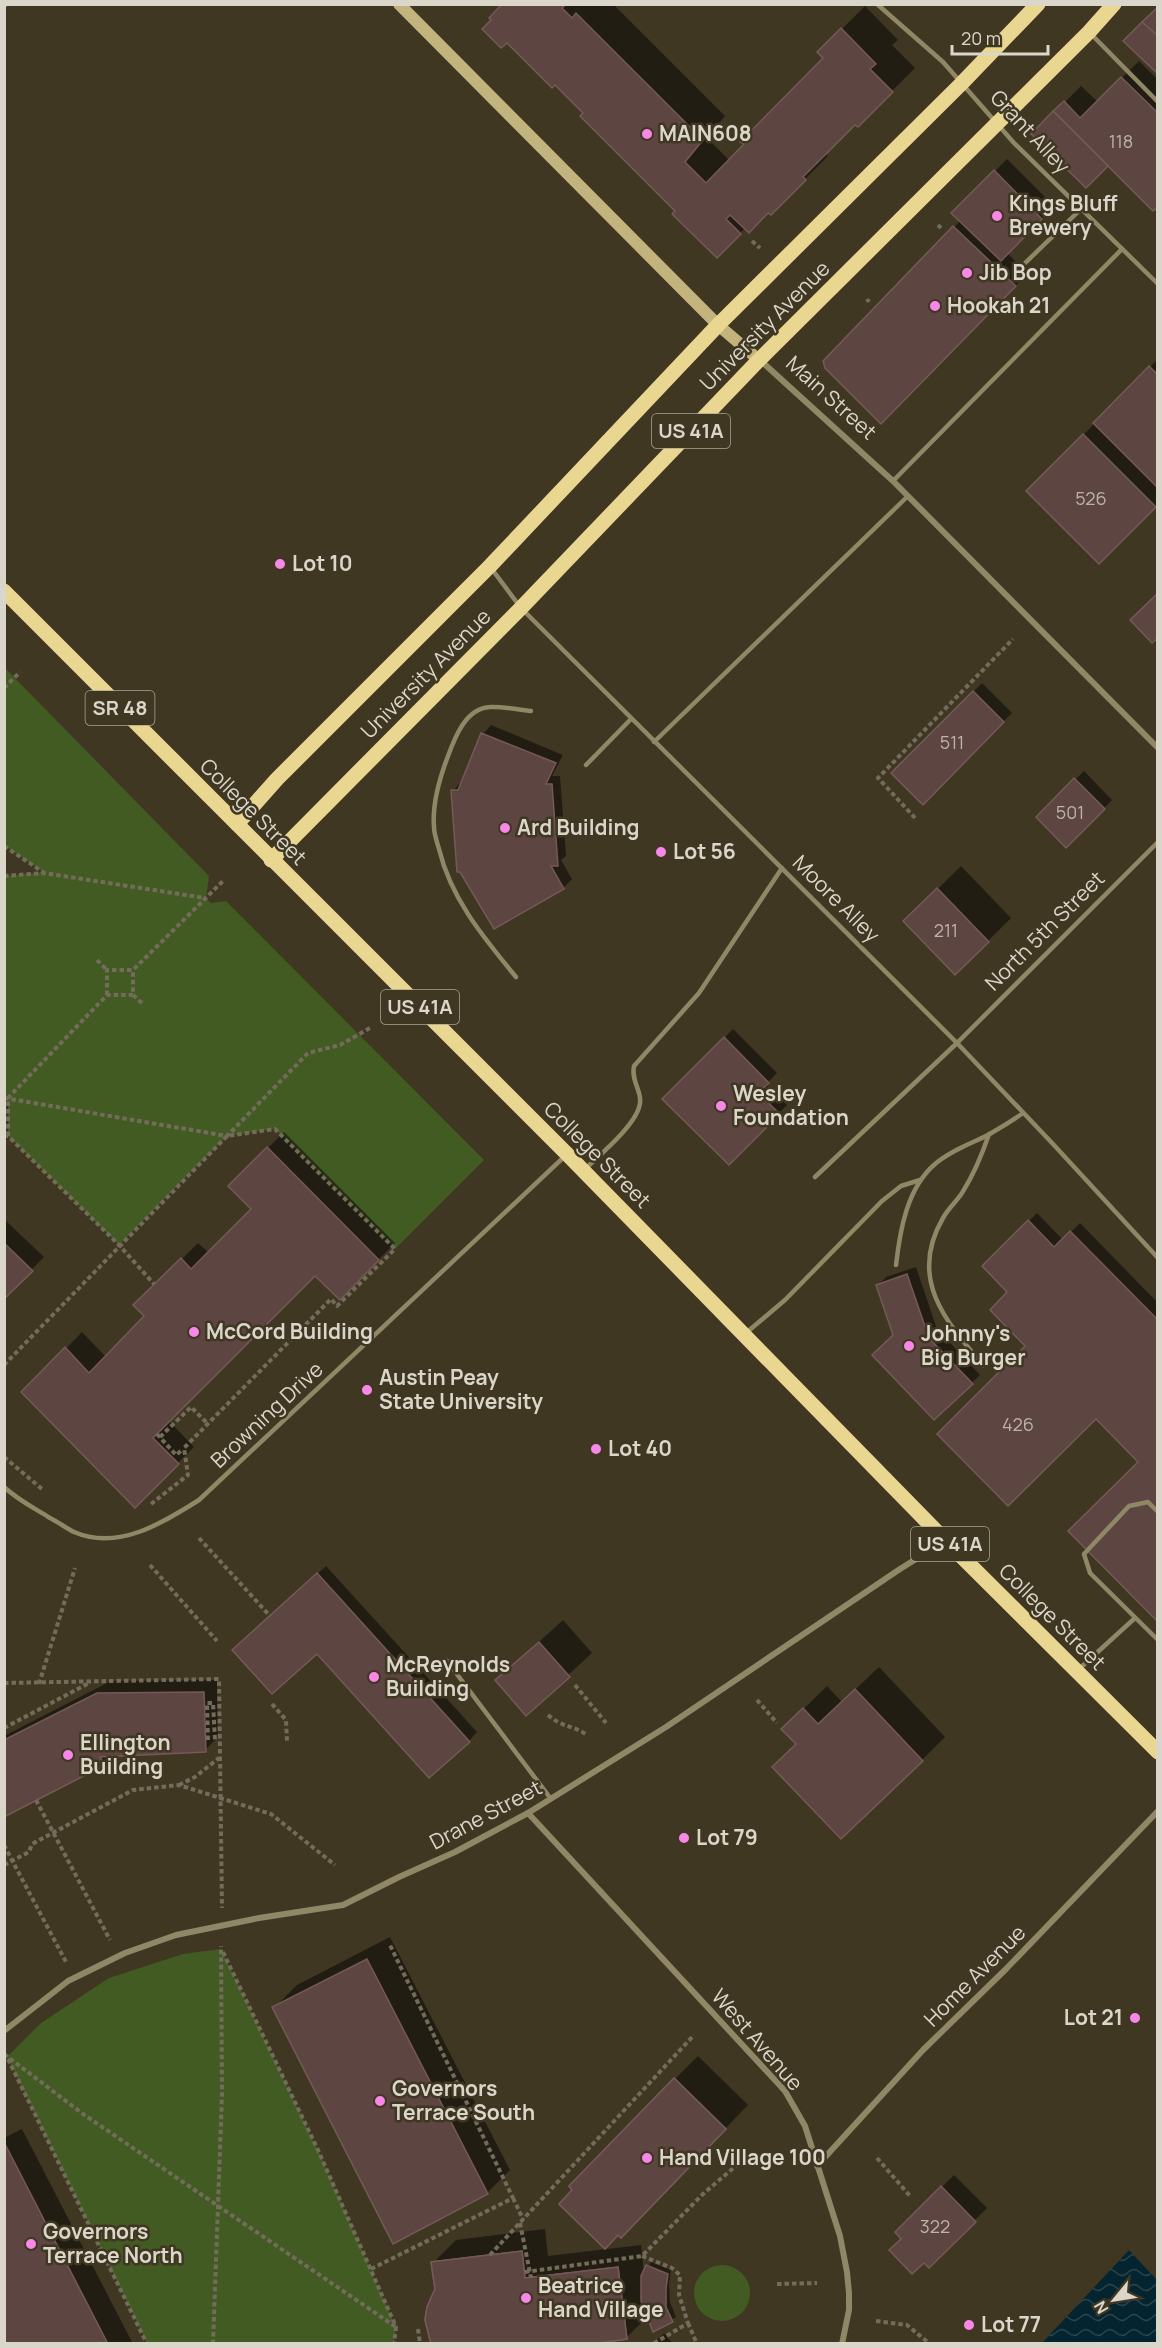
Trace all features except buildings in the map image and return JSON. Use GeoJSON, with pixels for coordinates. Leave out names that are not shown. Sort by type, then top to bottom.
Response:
{"type":"FeatureCollection","features":[{"type":"Feature","properties":{"kind":"main road","name":"University Avenue"},"geometry":{"type":"LineString","coordinates":[[237,824],[277,779],[490,566],[718,325],[961,84],[1038,4]]}},
{"type":"Feature","properties":{"kind":"main road","name":"University Avenue"},"geometry":{"type":"LineString","coordinates":[[271,860],[520,608],[759,360],[1089,32],[1114,4]]}},
{"type":"Feature","properties":{"kind":"main road","name":"College Street"},"geometry":{"type":"LineString","coordinates":[[4,591],[584,1171],[946,1541],[1158,1752]]}},
{"type":"Feature","properties":{"kind":"street","name":"Main Street"},"geometry":{"type":"LineString","coordinates":[[399,4],[718,325],[893,481],[1158,748]]}},
{"type":"Feature","properties":{"kind":"street","name":"Drane Street"},"geometry":{"type":"LineString","coordinates":[[4,2031],[68,1981],[125,1953],[176,1935],[344,1905],[455,1852],[528,1813],[666,1727],[900,1569],[946,1541]]}},
{"type":"Feature","properties":{"kind":"street","name":"Home Avenue"},"geometry":{"type":"LineString","coordinates":[[817,2166],[923,2050],[1006,1969],[1158,1810]]}},
{"type":"Feature","properties":{"kind":"street","name":"West Avenue"},"geometry":{"type":"LineString","coordinates":[[528,1813],[785,2091],[805,2126],[840,2236],[848,2272],[849,2310],[842,2343]]}},
{"type":"Feature","properties":{"kind":"lane","name":"Grant Alley"},"geometry":{"type":"LineString","coordinates":[[878,4],[943,62],[1014,143],[1158,284]]}},
{"type":"Feature","properties":{"kind":"lane"},"geometry":{"type":"LineString","coordinates":[[1089,32],[1158,102]]}},
{"type":"Feature","properties":{"kind":"lane"},"geometry":{"type":"LineString","coordinates":[[1022,266],[1081,209]]}},
{"type":"Feature","properties":{"kind":"lane"},"geometry":{"type":"LineString","coordinates":[[893,481],[1122,249]]}},
{"type":"Feature","properties":{"kind":"lane"},"geometry":{"type":"LineString","coordinates":[[654,742],[908,496]]}},
{"type":"Feature","properties":{"kind":"lane","name":"Moore Alley"},"geometry":{"type":"LineString","coordinates":[[490,566],[520,608],[957,1043],[1158,1258]]}},
{"type":"Feature","properties":{"kind":"lane"},"geometry":{"type":"LineString","coordinates":[[516,977],[468,915],[442,860],[434,827],[437,795],[444,765],[455,736],[471,715],[489,706],[531,711]]}},
{"type":"Feature","properties":{"kind":"lane"},"geometry":{"type":"LineString","coordinates":[[586,765],[631,719]]}},
{"type":"Feature","properties":{"kind":"lane","name":"North 5th Street"},"geometry":{"type":"LineString","coordinates":[[815,1177],[957,1043],[1158,842]]}},
{"type":"Feature","properties":{"kind":"lane"},"geometry":{"type":"LineString","coordinates":[[584,1171],[625,1131],[638,1109],[641,1101],[632,1076],[634,1066],[699,993],[782,868]]}},
{"type":"Feature","properties":{"kind":"lane"},"geometry":{"type":"LineString","coordinates":[[896,1265],[902,1228],[920,1180],[943,1157],[1023,1113]]}},
{"type":"Feature","properties":{"kind":"lane"},"geometry":{"type":"LineString","coordinates":[[983,1365],[946,1319],[932,1292],[930,1267],[933,1243],[943,1218],[963,1192],[981,1160],[988,1134]]}},
{"type":"Feature","properties":{"kind":"lane","name":"Browning Drive"},"geometry":{"type":"LineString","coordinates":[[4,1487],[15,1498],[76,1533],[109,1539],[132,1535],[165,1521],[199,1500],[567,1154]]}},
{"type":"Feature","properties":{"kind":"lane"},"geometry":{"type":"LineString","coordinates":[[744,1335],[785,1300],[882,1202],[901,1186],[920,1180]]}},
{"type":"Feature","properties":{"kind":"lane"},"geometry":{"type":"LineString","coordinates":[[1158,1512],[1148,1502],[1129,1506],[1084,1554],[1090,1573],[1158,1640]]}},
{"type":"Feature","properties":{"kind":"lane"},"geometry":{"type":"LineString","coordinates":[[1077,1671],[1135,1618]]}},
{"type":"Feature","properties":{"kind":"lane"},"geometry":{"type":"LineString","coordinates":[[447,1661],[551,1799]]}},
{"type":"Feature","properties":{"kind":"path"},"geometry":{"type":"LineString","coordinates":[[752,241],[760,248]]}},
{"type":"Feature","properties":{"kind":"path"},"geometry":{"type":"LineString","coordinates":[[915,818],[878,778],[1013,639]]}},
{"type":"Feature","properties":{"kind":"path"},"geometry":{"type":"LineString","coordinates":[[4,688],[20,672]]}},
{"type":"Feature","properties":{"kind":"path"},"geometry":{"type":"LineString","coordinates":[[4,846],[44,873]]}},
{"type":"Feature","properties":{"kind":"path"},"geometry":{"type":"LineString","coordinates":[[4,876],[44,873],[206,898]]}},
{"type":"Feature","properties":{"kind":"path"},"geometry":{"type":"LineString","coordinates":[[107,970],[133,970],[223,881]]}},
{"type":"Feature","properties":{"kind":"path"},"geometry":{"type":"LineString","coordinates":[[97,960],[107,970],[107,995],[6,1098],[6,1136],[119,1245],[154,1284]]}},
{"type":"Feature","properties":{"kind":"path"},"geometry":{"type":"LineString","coordinates":[[133,970],[133,995]]}},
{"type":"Feature","properties":{"kind":"path"},"geometry":{"type":"LineString","coordinates":[[107,995],[133,995],[143,1004]]}},
{"type":"Feature","properties":{"kind":"path"},"geometry":{"type":"LineString","coordinates":[[4,1365],[308,1053],[340,1045],[370,1028]]}},
{"type":"Feature","properties":{"kind":"path"},"geometry":{"type":"LineString","coordinates":[[6,1098],[227,1136],[275,1129],[395,1249],[337,1306],[331,1299],[208,1424],[176,1455],[158,1435],[190,1407],[208,1424]]}},
{"type":"Feature","properties":{"kind":"path"},"geometry":{"type":"LineString","coordinates":[[149,1506],[188,1475],[184,1448]]}},
{"type":"Feature","properties":{"kind":"path"},"geometry":{"type":"LineString","coordinates":[[4,1457],[46,1492]]}},
{"type":"Feature","properties":{"kind":"path"},"geometry":{"type":"LineString","coordinates":[[199,1538],[270,1616]]}},
{"type":"Feature","properties":{"kind":"path"},"geometry":{"type":"LineString","coordinates":[[150,1565],[217,1641]]}},
{"type":"Feature","properties":{"kind":"path"},"geometry":{"type":"LineString","coordinates":[[39,1684],[75,1568]]}},
{"type":"Feature","properties":{"kind":"path"},"geometry":{"type":"LineString","coordinates":[[4,1683],[219,1679],[222,2094],[213,2343]]}},
{"type":"Feature","properties":{"kind":"path"},"geometry":{"type":"LineString","coordinates":[[4,1728],[90,1683]]}},
{"type":"Feature","properties":{"kind":"path"},"geometry":{"type":"LineString","coordinates":[[575,1685],[606,1723]]}},
{"type":"Feature","properties":{"kind":"path"},"geometry":{"type":"LineString","coordinates":[[757,1700],[777,1723]]}},
{"type":"Feature","properties":{"kind":"path"},"geometry":{"type":"LineString","coordinates":[[208,1740],[207,1703],[213,1703],[214,1741]]}},
{"type":"Feature","properties":{"kind":"path"},"geometry":{"type":"LineString","coordinates":[[272,1704],[286,1720],[286,1741]]}},
{"type":"Feature","properties":{"kind":"path"},"geometry":{"type":"LineString","coordinates":[[548,1715],[562,1726],[578,1729],[587,1735]]}},
{"type":"Feature","properties":{"kind":"path"},"geometry":{"type":"LineString","coordinates":[[4,1865],[29,1852],[32,1844],[133,1790],[179,1785],[195,1777],[220,1757]]}},
{"type":"Feature","properties":{"kind":"path"},"geometry":{"type":"LineString","coordinates":[[179,1785],[220,1796],[271,1814],[335,1865]]}},
{"type":"Feature","properties":{"kind":"path"},"geometry":{"type":"LineString","coordinates":[[36,1800],[113,1946]]}},
{"type":"Feature","properties":{"kind":"path"},"geometry":{"type":"LineString","coordinates":[[4,1845],[69,1969]]}},
{"type":"Feature","properties":{"kind":"path"},"geometry":{"type":"LineString","coordinates":[[389,1943],[513,2198],[522,2221],[527,2271],[531,2278]]}},
{"type":"Feature","properties":{"kind":"path"},"geometry":{"type":"LineString","coordinates":[[221,1949],[318,2150],[371,2269],[396,2327],[394,2343]]}},
{"type":"Feature","properties":{"kind":"path"},"geometry":{"type":"LineString","coordinates":[[490,2255],[694,2035]]}},
{"type":"Feature","properties":{"kind":"path"},"geometry":{"type":"LineString","coordinates":[[6,2055],[83,2114],[396,2327]]}},
{"type":"Feature","properties":{"kind":"path"},"geometry":{"type":"LineString","coordinates":[[6,2055],[147,2343]]}},
{"type":"Feature","properties":{"kind":"path"},"geometry":{"type":"LineString","coordinates":[[877,2158],[910,2196]]}},
{"type":"Feature","properties":{"kind":"path"},"geometry":{"type":"LineString","coordinates":[[642,2256],[703,2194],[738,2164]]}},
{"type":"Feature","properties":{"kind":"path"},"geometry":{"type":"LineString","coordinates":[[371,2269],[513,2198]]}},
{"type":"Feature","properties":{"kind":"path"},"geometry":{"type":"LineString","coordinates":[[527,2271],[642,2256],[672,2268],[680,2276],[679,2295],[697,2343]]}},
{"type":"Feature","properties":{"kind":"path"},"geometry":{"type":"LineString","coordinates":[[777,2284],[817,2283]]}},
{"type":"Feature","properties":{"kind":"path"},"geometry":{"type":"LineString","coordinates":[[876,2321],[907,2325],[930,2343]]}},
{"type":"Feature","properties":{"kind":"path"},"geometry":{"type":"LineString","coordinates":[[653,2343],[688,2323]]}},
{"type":"Feature","properties":{"kind":"path"},"geometry":{"type":"LineString","coordinates":[[418,2329],[420,2343]]}},
{"type":"Feature","properties":{"kind":"green space"},"geometry":{"type":"Polygon","coordinates":[[[5,668],[209,876],[206,898],[211,903],[226,901],[484,1160],[395,1249],[275,1129],[227,1136],[119,1245],[8,1136],[8,1098],[4,1098],[5,876],[43,872],[5,846],[5,668]]]}},
{"type":"Feature","properties":{"kind":"green space"},"geometry":{"type":"Polygon","coordinates":[[[221,1949],[318,2150],[396,2327],[394,2343],[147,2343],[7,2057],[41,2023],[109,1978],[183,1954],[221,1949]]]}},
{"type":"Feature","properties":{"kind":"green space"},"geometry":{"type":"Polygon","coordinates":[[[722,2265],[742,2273],[750,2293],[742,2313],[722,2321],[702,2313],[694,2293],[702,2273],[722,2265]]]}},
{"type":"Feature","properties":{"kind":"water"},"geometry":{"type":"Polygon","coordinates":[[[1129,2250],[1157,2280],[1157,2343],[1042,2343],[1129,2250]]]}},
{"type":"Feature","properties":{"kind":"place","name":"MAIN608"},"geometry":{"type":"Point","coordinates":[647,134]}},
{"type":"Feature","properties":{"kind":"place","name":"Kings Bluff Brewery"},"geometry":{"type":"Point","coordinates":[997,216]}},
{"type":"Feature","properties":{"kind":"place","name":"Jib Bop"},"geometry":{"type":"Point","coordinates":[967,273]}},
{"type":"Feature","properties":{"kind":"place","name":"Hookah 21"},"geometry":{"type":"Point","coordinates":[935,306]}},
{"type":"Feature","properties":{"kind":"place","name":"Lot 10"},"geometry":{"type":"Point","coordinates":[280,564]}},
{"type":"Feature","properties":{"kind":"place","name":"Ard Building"},"geometry":{"type":"Point","coordinates":[505,828]}},
{"type":"Feature","properties":{"kind":"place","name":"Lot 56"},"geometry":{"type":"Point","coordinates":[661,852]}},
{"type":"Feature","properties":{"kind":"place","name":"Wesley Foundation"},"geometry":{"type":"Point","coordinates":[721,1106]}},
{"type":"Feature","properties":{"kind":"place","name":"McCord Building"},"geometry":{"type":"Point","coordinates":[194,1332]}},
{"type":"Feature","properties":{"kind":"place","name":"Johnny's Big Burger"},"geometry":{"type":"Point","coordinates":[909,1346]}},
{"type":"Feature","properties":{"kind":"place","name":"Austin Peay State University"},"geometry":{"type":"Point","coordinates":[367,1390]}},
{"type":"Feature","properties":{"kind":"place","name":"Lot 40"},"geometry":{"type":"Point","coordinates":[596,1449]}},
{"type":"Feature","properties":{"kind":"place","name":"McReynolds Building"},"geometry":{"type":"Point","coordinates":[374,1677]}},
{"type":"Feature","properties":{"kind":"place","name":"Ellington Building"},"geometry":{"type":"Point","coordinates":[68,1755]}},
{"type":"Feature","properties":{"kind":"place","name":"Lot 79"},"geometry":{"type":"Point","coordinates":[684,1838]}},
{"type":"Feature","properties":{"kind":"place","name":"Lot 21"},"geometry":{"type":"Point","coordinates":[1135,2018]}},
{"type":"Feature","properties":{"kind":"place","name":"Governors Terrace South"},"geometry":{"type":"Point","coordinates":[380,2101]}},
{"type":"Feature","properties":{"kind":"place","name":"Hand Village 100"},"geometry":{"type":"Point","coordinates":[647,2158]}},
{"type":"Feature","properties":{"kind":"place","name":"Governors Terrace North"},"geometry":{"type":"Point","coordinates":[31,2244]}},
{"type":"Feature","properties":{"kind":"place","name":"Beatrice Hand Village"},"geometry":{"type":"Point","coordinates":[526,2298]}},
{"type":"Feature","properties":{"kind":"place","name":"Lot 77"},"geometry":{"type":"Point","coordinates":[969,2325]}}]}
